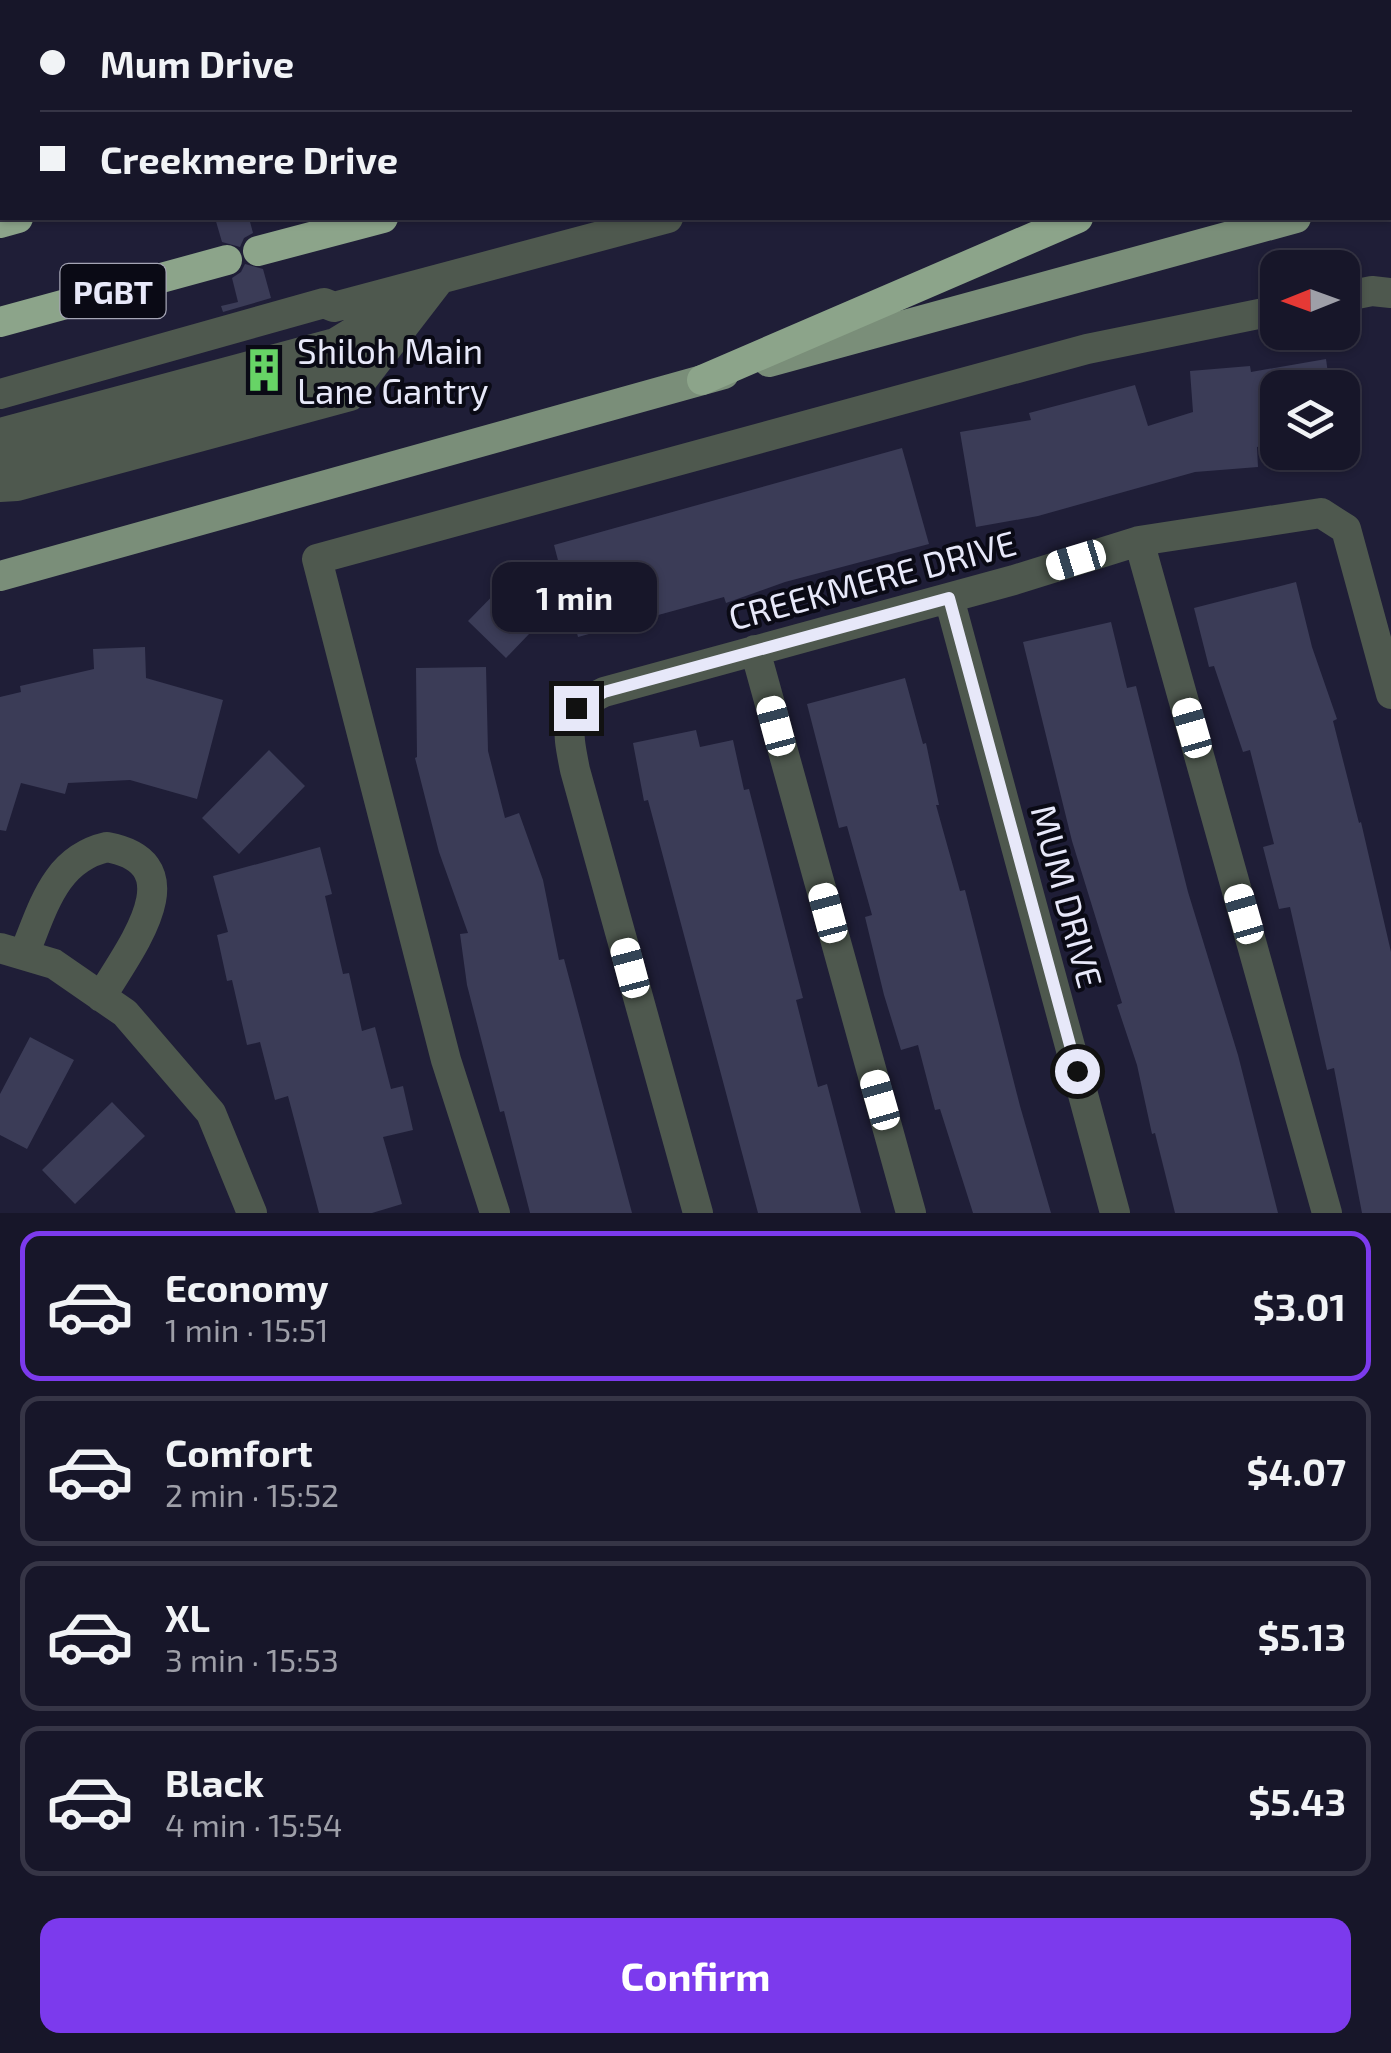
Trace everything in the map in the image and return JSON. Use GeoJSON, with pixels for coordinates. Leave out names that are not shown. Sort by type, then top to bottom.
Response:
{"type":"FeatureCollection","features":[{"type":"Feature","properties":{"kind":"highway","name":"PGBT"},"geometry":{"type":"LineString","coordinates":[[0,322],[375,220]]}},
{"type":"Feature","properties":{"kind":"highway"},"geometry":{"type":"LineString","coordinates":[[702,380],[1073,220]]}},
{"type":"Feature","properties":{"kind":"main road"},"geometry":{"type":"LineString","coordinates":[[0,576],[1289,220]]}},
{"type":"Feature","properties":{"kind":"street"},"geometry":{"type":"LineString","coordinates":[[0,394],[324,303],[334,307],[660,220]]}},
{"type":"Feature","properties":{"kind":"street"},"geometry":{"type":"LineString","coordinates":[[0,433],[335,343],[440,278]]}},
{"type":"Feature","properties":{"kind":"street"},"geometry":{"type":"LineString","coordinates":[[0,462],[343,371],[440,278]]}},
{"type":"Feature","properties":{"kind":"street"},"geometry":{"type":"LineString","coordinates":[[0,487],[17,486],[350,396],[440,278]]}},
{"type":"Feature","properties":{"kind":"street"},"geometry":{"type":"LineString","coordinates":[[1360,293],[1391,293]]}},
{"type":"Feature","properties":{"kind":"street"},"geometry":{"type":"LineString","coordinates":[[0,404],[328,315],[334,307]]}},
{"type":"Feature","properties":{"kind":"street"},"geometry":{"type":"LineString","coordinates":[[495,1213],[446,1060],[317,559],[1087,349],[1260,314]]}},
{"type":"Feature","properties":{"kind":"street","name":"CREEKMERE DRIVE"},"geometry":{"type":"LineString","coordinates":[[698,1213],[576,770],[569,732],[571,718],[583,702],[604,692],[949,598],[1139,541],[1321,513],[1346,529],[1391,694]]}},
{"type":"Feature","properties":{"kind":"street"},"geometry":{"type":"LineString","coordinates":[[1139,541],[1327,1213]]}},
{"type":"Feature","properties":{"kind":"street","name":"MUM DRIVE"},"geometry":{"type":"LineString","coordinates":[[949,598],[1115,1213]]}},
{"type":"Feature","properties":{"kind":"street"},"geometry":{"type":"LineString","coordinates":[[755,650],[911,1213]]}},
{"type":"Feature","properties":{"kind":"street"},"geometry":{"type":"LineString","coordinates":[[101,996],[143,924],[155,892],[150,870],[138,858],[108,847],[70,863],[12,951],[54,964],[125,1013],[211,1113],[252,1213]]}},
{"type":"Feature","properties":{"kind":"building"},"geometry":{"type":"Polygon","coordinates":[[[216,220],[250,220],[253,233],[244,238],[240,247],[222,242],[216,220]]]}},
{"type":"Feature","properties":{"kind":"building"},"geometry":{"type":"Polygon","coordinates":[[[245,264],[263,269],[271,298],[223,312],[221,306],[238,302],[232,278],[245,264]]]}},
{"type":"Feature","properties":{"kind":"building"},"geometry":{"type":"Polygon","coordinates":[[[1326,359],[1328,370],[1263,370],[1326,359]]]}},
{"type":"Feature","properties":{"kind":"building"},"geometry":{"type":"Polygon","coordinates":[[[1250,366],[1251,372],[1260,370],[1258,467],[1195,472],[1038,516],[976,527],[960,432],[1031,420],[1029,413],[1135,385],[1148,426],[1193,412],[1190,371],[1250,366]]]}},
{"type":"Feature","properties":{"kind":"building"},"geometry":{"type":"Polygon","coordinates":[[[902,448],[929,544],[785,582],[726,603],[724,597],[578,637],[554,545],[902,448]]]}},
{"type":"Feature","properties":{"kind":"building"},"geometry":{"type":"Polygon","coordinates":[[[512,576],[550,612],[506,658],[468,621],[512,576]]]}},
{"type":"Feature","properties":{"kind":"building"},"geometry":{"type":"Polygon","coordinates":[[[1296,582],[1312,647],[1337,719],[1333,721],[1391,952],[1391,1213],[1362,1213],[1334,1068],[1327,1070],[1290,907],[1279,909],[1263,847],[1274,844],[1250,750],[1243,752],[1214,666],[1209,667],[1194,608],[1296,582]]]}},
{"type":"Feature","properties":{"kind":"building"},"geometry":{"type":"Polygon","coordinates":[[[1111,622],[1127,688],[1136,686],[1188,892],[1238,1055],[1278,1213],[1175,1213],[1155,1133],[1152,1134],[1137,1065],[1117,1005],[1122,1003],[1072,841],[1023,642],[1111,622]]]}},
{"type":"Feature","properties":{"kind":"building"},"geometry":{"type":"Polygon","coordinates":[[[145,647],[146,678],[223,700],[197,799],[130,780],[68,783],[65,794],[21,783],[6,831],[0,830],[0,697],[21,692],[20,686],[94,669],[93,649],[145,647]]]}},
{"type":"Feature","properties":{"kind":"building"},"geometry":{"type":"Polygon","coordinates":[[[486,667],[488,751],[505,818],[519,813],[543,880],[559,960],[564,959],[632,1213],[530,1213],[504,1111],[500,1112],[467,985],[460,934],[468,933],[439,852],[415,758],[416,668],[486,667]]]}},
{"type":"Feature","properties":{"kind":"building"},"geometry":{"type":"Polygon","coordinates":[[[905,678],[923,744],[926,743],[936,805],[960,891],[965,890],[1051,1213],[973,1213],[940,1109],[935,1110],[918,1045],[901,1050],[884,995],[865,917],[872,915],[847,826],[839,828],[807,704],[905,678]]]}},
{"type":"Feature","properties":{"kind":"building"},"geometry":{"type":"Polygon","coordinates":[[[696,730],[700,747],[733,740],[803,998],[796,1000],[818,1087],[827,1084],[861,1213],[758,1213],[648,800],[644,801],[633,743],[696,730]]]}},
{"type":"Feature","properties":{"kind":"building"},"geometry":{"type":"Polygon","coordinates":[[[269,750],[305,786],[239,854],[202,818],[269,750]]]}},
{"type":"Feature","properties":{"kind":"building"},"geometry":{"type":"Polygon","coordinates":[[[320,847],[332,894],[325,896],[343,974],[349,973],[362,1031],[375,1027],[391,1089],[403,1086],[413,1130],[383,1137],[402,1204],[372,1213],[319,1213],[288,1096],[275,1100],[260,1042],[247,1045],[217,935],[228,932],[213,876],[320,847]]]}},
{"type":"Feature","properties":{"kind":"building"},"geometry":{"type":"Polygon","coordinates":[[[30,1037],[74,1060],[27,1149],[0,1135],[0,1094],[30,1037]]]}},
{"type":"Feature","properties":{"kind":"building"},"geometry":{"type":"Polygon","coordinates":[[[112,1102],[145,1136],[75,1204],[42,1170],[112,1102]]]}},
{"type":"Feature","properties":{"kind":"place","name":"Shiloh Main Lane Gantry"},"geometry":{"type":"Point","coordinates":[264,370]}},
{"type":"Feature","properties":{"kind":"route"},"geometry":{"type":"LineString","coordinates":[[576,708],[604,692],[949,598],[1077,1071]]}}]}
